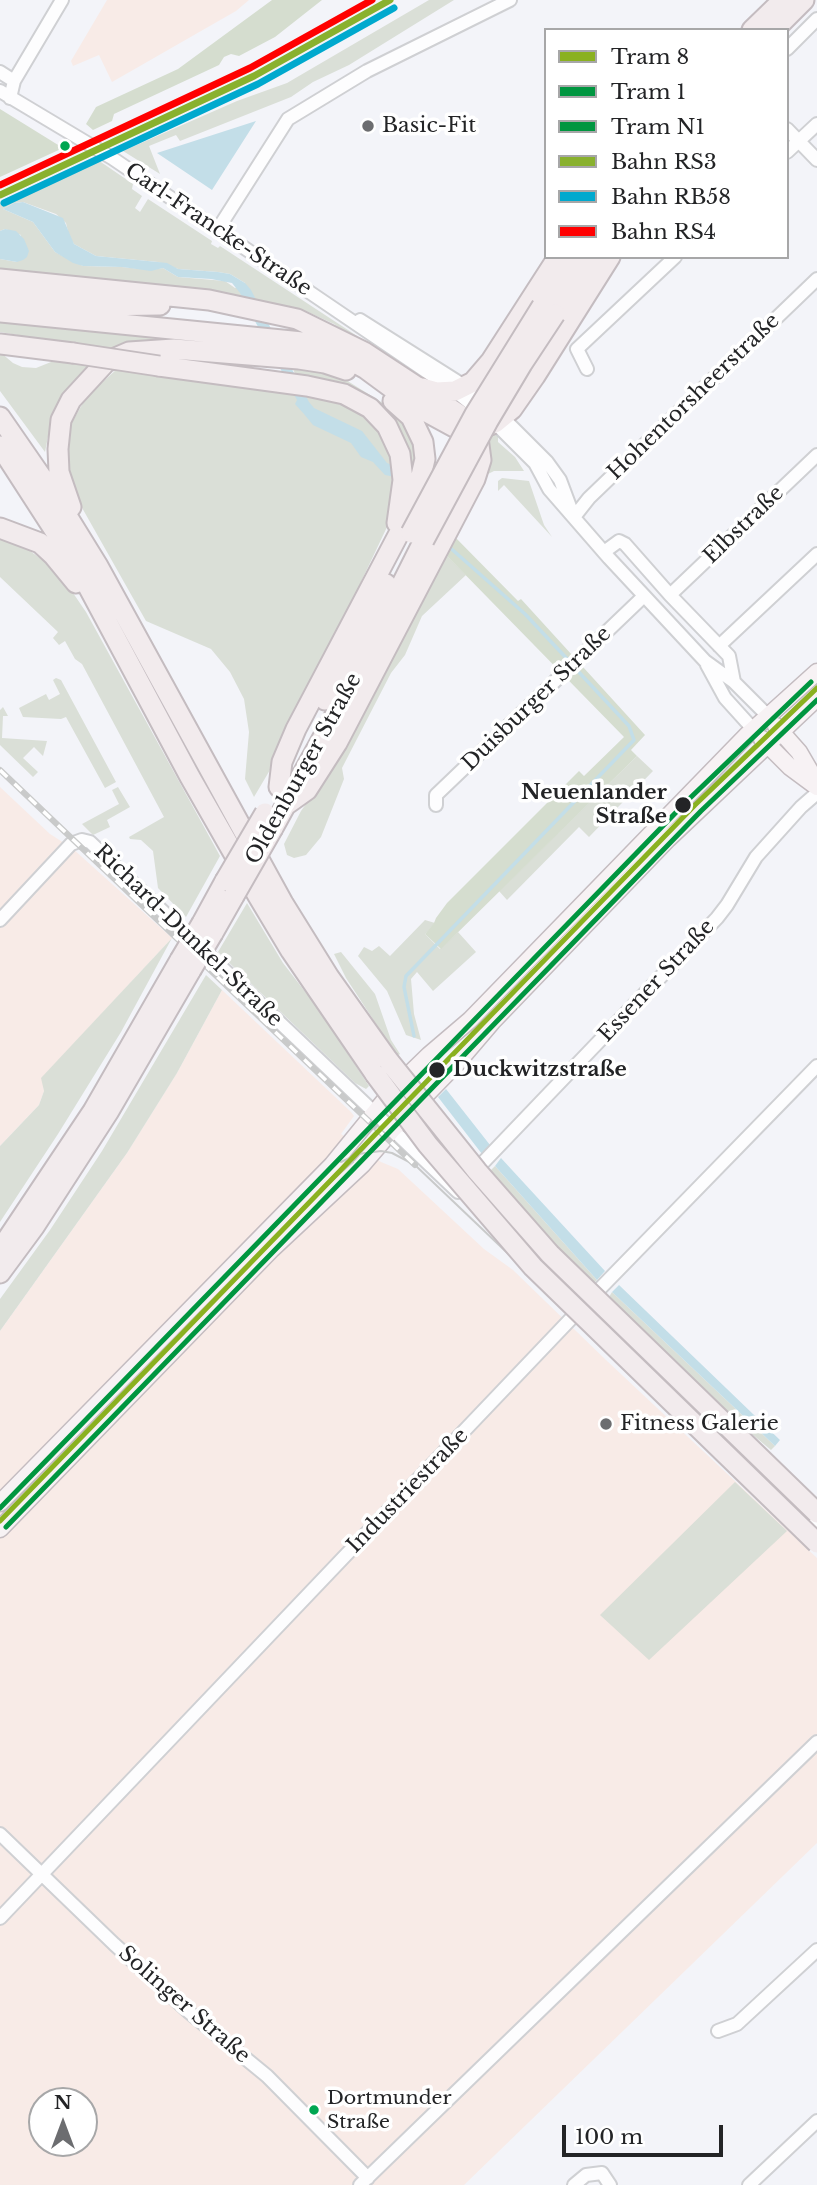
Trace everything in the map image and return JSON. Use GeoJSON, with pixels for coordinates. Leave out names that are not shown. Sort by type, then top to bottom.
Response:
{"type":"FeatureCollection","features":[{"type":"Feature","properties":{"kind":"highway"},"geometry":{"type":"LineString","coordinates":[[754,28],[783,0]]}},
{"type":"Feature","properties":{"kind":"highway"},"geometry":{"type":"LineString","coordinates":[[775,28],[804,0]]}},
{"type":"Feature","properties":{"kind":"highway"},"geometry":{"type":"LineString","coordinates":[[418,387],[436,392],[461,389],[491,361],[557,259]]}},
{"type":"Feature","properties":{"kind":"highway","name":"Oldenburger Straße"},"geometry":{"type":"LineString","coordinates":[[549,310],[575,259]]}},
{"type":"Feature","properties":{"kind":"highway","name":"Oldenburger Straße"},"geometry":{"type":"LineString","coordinates":[[0,1273],[34,1227],[103,1121],[186,965],[283,796],[375,607],[418,536],[475,414],[549,310],[592,259]]}},
{"type":"Feature","properties":{"kind":"highway"},"geometry":{"type":"LineString","coordinates":[[363,377],[411,417],[423,442],[425,459],[420,486],[414,505],[296,729],[282,762],[283,796],[307,790],[337,743],[475,480],[492,424],[535,376],[609,259]]}},
{"type":"Feature","properties":{"kind":"highway"},"geometry":{"type":"LineString","coordinates":[[0,279],[197,299],[297,319],[341,339],[466,419],[492,424]]}},
{"type":"Feature","properties":{"kind":"highway"},"geometry":{"type":"LineString","coordinates":[[0,298],[92,306],[228,305]]}},
{"type":"Feature","properties":{"kind":"highway"},"geometry":{"type":"LineString","coordinates":[[0,312],[275,348],[325,363],[395,391]]}},
{"type":"Feature","properties":{"kind":"highway"},"geometry":{"type":"LineString","coordinates":[[98,566],[66,497],[59,472],[61,420],[71,400],[106,362],[129,352],[275,348],[302,342],[341,355],[454,427],[492,424]]}},
{"type":"Feature","properties":{"kind":"highway"},"geometry":{"type":"LineString","coordinates":[[0,344],[307,386],[344,394],[370,408],[395,439],[403,474],[402,499],[393,544]]}},
{"type":"Feature","properties":{"kind":"highway"},"geometry":{"type":"LineString","coordinates":[[0,417],[56,498],[98,566],[283,903],[428,1144],[533,1267],[817,1543]]}},
{"type":"Feature","properties":{"kind":"highway"},"geometry":{"type":"LineString","coordinates":[[0,446],[68,551],[113,630],[190,778],[291,951],[381,1067],[550,1254],[817,1513]]}},
{"type":"Feature","properties":{"kind":"highway"},"geometry":{"type":"LineString","coordinates":[[0,528],[30,538],[47,549],[113,630]]}},
{"type":"Feature","properties":{"kind":"highway","name":"Oldenburger Straße"},"geometry":{"type":"LineString","coordinates":[[0,1250],[186,965]]}},
{"type":"Feature","properties":{"kind":"main road"},"geometry":{"type":"LineString","coordinates":[[0,1503],[332,1165],[394,1089],[470,1020],[753,729],[817,672]]}},
{"type":"Feature","properties":{"kind":"main road"},"geometry":{"type":"LineString","coordinates":[[0,1529],[256,1265],[362,1166],[492,1022],[659,849],[817,698]]}},
{"type":"Feature","properties":{"kind":"main road"},"geometry":{"type":"LineString","coordinates":[[768,716],[799,752],[817,785]]}},
{"type":"Feature","properties":{"kind":"main road"},"geometry":{"type":"LineString","coordinates":[[753,729],[790,767],[817,785]]}},
{"type":"Feature","properties":{"kind":"street"},"geometry":{"type":"LineString","coordinates":[[5,95],[62,0]]}},
{"type":"Feature","properties":{"kind":"street"},"geometry":{"type":"LineString","coordinates":[[218,229],[288,119],[367,71],[510,0]]}},
{"type":"Feature","properties":{"kind":"street"},"geometry":{"type":"LineString","coordinates":[[789,47],[817,19]]}},
{"type":"Feature","properties":{"kind":"street"},"geometry":{"type":"LineString","coordinates":[[0,72],[14,81]]}},
{"type":"Feature","properties":{"kind":"street","name":"Carl-Francke-Straße"},"geometry":{"type":"LineString","coordinates":[[5,95],[112,158],[322,300],[375,328],[461,389]]}},
{"type":"Feature","properties":{"kind":"street"},"geometry":{"type":"LineString","coordinates":[[789,150],[817,124]]}},
{"type":"Feature","properties":{"kind":"street"},"geometry":{"type":"LineString","coordinates":[[789,131],[817,160]]}},
{"type":"Feature","properties":{"kind":"street"},"geometry":{"type":"LineString","coordinates":[[587,369],[577,349],[674,259]]}},
{"type":"Feature","properties":{"kind":"street","name":"Hohentorsheerstraße"},"geometry":{"type":"LineString","coordinates":[[574,517],[589,498],[817,279]]}},
{"type":"Feature","properties":{"kind":"street"},"geometry":{"type":"LineString","coordinates":[[461,389],[492,424],[535,463],[550,489],[604,552],[705,661],[734,682],[768,716]]}},
{"type":"Feature","properties":{"kind":"street","name":"Elbstraße"},"geometry":{"type":"LineString","coordinates":[[670,595],[817,455]]}},
{"type":"Feature","properties":{"kind":"street"},"geometry":{"type":"LineString","coordinates":[[604,552],[619,541],[625,544],[729,656],[734,682]]}},
{"type":"Feature","properties":{"kind":"street"},"geometry":{"type":"LineString","coordinates":[[719,646],[817,554]]}},
{"type":"Feature","properties":{"kind":"street","name":"Duisburger Straße"},"geometry":{"type":"LineString","coordinates":[[436,805],[436,795],[645,596]]}},
{"type":"Feature","properties":{"kind":"street"},"geometry":{"type":"LineString","coordinates":[[705,661],[725,698],[753,729]]}},
{"type":"Feature","properties":{"kind":"street","name":"Essener Straße"},"geometry":{"type":"LineString","coordinates":[[455,1189],[495,1152],[716,918],[756,857],[817,793]]}},
{"type":"Feature","properties":{"kind":"street","name":"Richard-Dunkel-Straße"},"geometry":{"type":"LineString","coordinates":[[0,920],[71,844],[82,840],[90,842],[347,1088],[376,1112]]}},
{"type":"Feature","properties":{"kind":"street","name":"Industriestraße"},"geometry":{"type":"LineString","coordinates":[[0,1918],[585,1304],[817,1066]]}},
{"type":"Feature","properties":{"kind":"street"},"geometry":{"type":"LineString","coordinates":[[376,1112],[474,1206],[497,1214],[585,1304],[817,1529]]}},
{"type":"Feature","properties":{"kind":"street"},"geometry":{"type":"LineString","coordinates":[[364,2181],[817,1742]]}},
{"type":"Feature","properties":{"kind":"street","name":"Solinger Straße"},"geometry":{"type":"LineString","coordinates":[[0,1834],[189,2012],[267,2076],[364,2181]]}},
{"type":"Feature","properties":{"kind":"street"},"geometry":{"type":"LineString","coordinates":[[718,2031],[737,2024],[817,1950]]}},
{"type":"Feature","properties":{"kind":"street"},"geometry":{"type":"LineString","coordinates":[[749,2185],[817,2121]]}},
{"type":"Feature","properties":{"kind":"street"},"geometry":{"type":"LineString","coordinates":[[575,2185],[586,2175],[602,2173],[610,2185]]}},
{"type":"Feature","properties":{"kind":"shaded area"},"geometry":{"type":"Polygon","coordinates":[[[107,0],[249,0],[236,11],[112,82],[99,55],[73,66],[71,61],[107,0]]]}},
{"type":"Feature","properties":{"kind":"shaded area"},"geometry":{"type":"Polygon","coordinates":[[[272,0],[322,0],[275,37],[239,56],[231,54],[224,57],[219,65],[114,114],[112,121],[93,130],[86,124],[96,107],[178,69],[272,0]]]}},
{"type":"Feature","properties":{"kind":"shaded area"},"geometry":{"type":"Polygon","coordinates":[[[429,0],[454,0],[349,65],[313,82],[291,97],[180,141],[176,135],[149,146],[160,174],[123,151],[237,101],[287,83],[429,0]]]}},
{"type":"Feature","properties":{"kind":"shaded area"},"geometry":{"type":"Polygon","coordinates":[[[0,109],[63,148],[0,177],[0,109]]]}},
{"type":"Feature","properties":{"kind":"shaded area"},"geometry":{"type":"Polygon","coordinates":[[[95,158],[133,184],[132,189],[142,196],[135,208],[140,212],[148,199],[212,241],[211,244],[218,248],[220,246],[418,376],[389,361],[334,324],[308,312],[273,303],[0,275],[0,259],[17,262],[21,235],[5,229],[0,231],[0,203],[95,158]],[[23,202],[3,209],[33,222],[55,252],[83,266],[151,270],[163,268],[178,277],[225,281],[235,288],[245,283],[230,274],[178,269],[158,262],[96,256],[74,244],[66,223],[56,214],[23,202]]]}},
{"type":"Feature","properties":{"kind":"shaded area"},"geometry":{"type":"Polygon","coordinates":[[[0,319],[186,338],[186,341],[111,351],[0,332],[0,319]]]}},
{"type":"Feature","properties":{"kind":"shaded area"},"geometry":{"type":"Polygon","coordinates":[[[0,352],[22,367],[36,368],[56,360],[92,366],[78,376],[59,401],[52,416],[45,452],[0,391],[0,352]]]}},
{"type":"Feature","properties":{"kind":"shaded area"},"geometry":{"type":"Polygon","coordinates":[[[297,367],[338,375],[386,405],[402,419],[415,441],[418,468],[409,468],[397,435],[296,376],[293,369],[297,367]]]}},
{"type":"Feature","properties":{"kind":"shaded area"},"geometry":{"type":"Polygon","coordinates":[[[116,370],[328,397],[359,410],[381,431],[393,455],[390,465],[394,466],[395,507],[387,527],[280,753],[254,797],[245,779],[249,732],[244,699],[230,672],[211,649],[146,621],[81,506],[68,476],[67,440],[71,424],[87,396],[116,370]]]}},
{"type":"Feature","properties":{"kind":"shaded area"},"geometry":{"type":"Polygon","coordinates":[[[494,433],[498,436],[498,442],[515,457],[524,471],[494,471],[484,476],[490,460],[489,442],[494,433]]]}},
{"type":"Feature","properties":{"kind":"shaded area"},"geometry":{"type":"Polygon","coordinates":[[[502,478],[529,481],[544,525],[552,537],[504,485],[498,491],[498,481],[502,478]]]}},
{"type":"Feature","properties":{"kind":"shaded area"},"geometry":{"type":"Polygon","coordinates":[[[452,534],[518,601],[521,599],[645,735],[631,750],[637,756],[441,949],[425,934],[447,903],[579,771],[584,776],[624,737],[443,552],[452,534]]]}},
{"type":"Feature","properties":{"kind":"shaded area"},"geometry":{"type":"Polygon","coordinates":[[[0,537],[23,546],[58,571],[86,612],[220,856],[186,917],[158,888],[153,851],[141,840],[129,837],[164,817],[82,664],[75,659],[65,641],[59,645],[53,638],[58,632],[0,577],[0,537]]]}},
{"type":"Feature","properties":{"kind":"shaded area"},"geometry":{"type":"Polygon","coordinates":[[[443,552],[466,575],[422,616],[405,655],[391,673],[342,768],[344,779],[321,837],[306,855],[294,858],[287,855],[284,844],[301,811],[323,780],[443,552]]]}},
{"type":"Feature","properties":{"kind":"shaded area"},"geometry":{"type":"Polygon","coordinates":[[[53,680],[61,680],[116,782],[105,788],[66,717],[23,717],[19,708],[46,694],[49,700],[60,694],[53,680]]]}},
{"type":"Feature","properties":{"kind":"shaded area"},"geometry":{"type":"Polygon","coordinates":[[[3,707],[8,716],[3,716],[2,738],[47,741],[43,756],[34,747],[23,758],[38,772],[33,777],[0,745],[0,710],[3,707]]]}},
{"type":"Feature","properties":{"kind":"shaded area"},"geometry":{"type":"Polygon","coordinates":[[[637,756],[653,771],[589,837],[579,827],[507,900],[499,891],[637,756]]]}},
{"type":"Feature","properties":{"kind":"shaded area"},"geometry":{"type":"Polygon","coordinates":[[[0,787],[50,834],[72,848],[172,938],[42,1078],[44,1091],[39,1105],[0,1146],[0,787]]]}},
{"type":"Feature","properties":{"kind":"shaded area"},"geometry":{"type":"Polygon","coordinates":[[[118,787],[130,807],[107,820],[110,827],[93,835],[82,824],[119,804],[112,790],[118,787]]]}},
{"type":"Feature","properties":{"kind":"shaded area"},"geometry":{"type":"Polygon","coordinates":[[[247,903],[283,963],[317,1007],[369,1086],[366,1089],[355,1083],[218,952],[247,903]]]}},
{"type":"Feature","properties":{"kind":"shaded area"},"geometry":{"type":"Polygon","coordinates":[[[425,920],[435,923],[425,934],[440,949],[458,932],[476,952],[433,991],[417,972],[411,979],[414,1014],[421,1040],[406,1035],[387,991],[358,956],[364,947],[372,951],[379,946],[390,956],[425,920]]]}},
{"type":"Feature","properties":{"kind":"shaded area"},"geometry":{"type":"Polygon","coordinates":[[[172,938],[121,1032],[0,1222],[0,1146],[39,1105],[44,1091],[41,1078],[172,938]]]}},
{"type":"Feature","properties":{"kind":"shaded area"},"geometry":{"type":"Polygon","coordinates":[[[341,952],[375,994],[391,1040],[400,1054],[397,1056],[346,978],[334,954],[341,952]]]}},
{"type":"Feature","properties":{"kind":"shaded area"},"geometry":{"type":"Polygon","coordinates":[[[206,975],[222,990],[177,1073],[127,1153],[0,1331],[0,1299],[102,1151],[206,975]]]}},
{"type":"Feature","properties":{"kind":"shaded area"},"geometry":{"type":"Polygon","coordinates":[[[222,990],[351,1112],[354,1116],[341,1134],[381,1162],[398,1169],[484,1249],[513,1270],[817,1558],[817,1843],[464,2185],[0,2185],[0,1331],[127,1153],[177,1073],[222,990]]]}},
{"type":"Feature","properties":{"kind":"shaded area"},"geometry":{"type":"Polygon","coordinates":[[[495,1166],[597,1280],[594,1283],[591,1283],[494,1177],[491,1170],[495,1166]]]}},
{"type":"Feature","properties":{"kind":"shaded area"},"geometry":{"type":"Polygon","coordinates":[[[612,1292],[775,1446],[771,1450],[739,1426],[611,1304],[609,1297],[612,1292]]]}},
{"type":"Feature","properties":{"kind":"shaded area"},"geometry":{"type":"Polygon","coordinates":[[[735,1482],[787,1531],[649,1660],[600,1615],[735,1482]]]}},
{"type":"Feature","properties":{"kind":"water"},"geometry":{"type":"Polygon","coordinates":[[[256,121],[212,190],[157,153],[256,121]]]}},
{"type":"Feature","properties":{"kind":"water"},"geometry":{"type":"Polygon","coordinates":[[[23,202],[63,218],[74,244],[96,256],[167,263],[178,269],[230,274],[245,283],[309,402],[314,408],[362,431],[387,463],[394,466],[395,477],[385,475],[373,462],[361,457],[351,443],[313,425],[295,404],[297,400],[240,293],[232,283],[178,277],[163,268],[151,271],[73,263],[55,252],[33,222],[3,209],[23,202]]]}},
{"type":"Feature","properties":{"kind":"water"},"geometry":{"type":"Polygon","coordinates":[[[0,231],[16,231],[24,239],[29,251],[23,260],[17,262],[0,259],[0,231]]]}},
{"type":"Feature","properties":{"kind":"water"},"geometry":{"type":"Polygon","coordinates":[[[446,1089],[490,1145],[482,1154],[438,1097],[446,1089]]]}},
{"type":"Feature","properties":{"kind":"water"},"geometry":{"type":"Polygon","coordinates":[[[501,1158],[605,1271],[597,1280],[495,1166],[501,1158]]]}},
{"type":"Feature","properties":{"kind":"water"},"geometry":{"type":"Polygon","coordinates":[[[619,1285],[780,1440],[775,1446],[612,1292],[619,1285]]]}},
{"type":"Feature","properties":{"kind":"waterway"},"geometry":{"type":"LineString","coordinates":[[447,545],[525,614],[570,662]]}},
{"type":"Feature","properties":{"kind":"waterway"},"geometry":{"type":"LineString","coordinates":[[414,1036],[404,987],[406,976],[634,740],[629,726],[575,668]]}},
{"type":"Feature","properties":{"kind":"tram line","name":"N1"},"geometry":{"type":"LineString","coordinates":[[0,1508],[689,799],[811,682]]}},
{"type":"Feature","properties":{"kind":"tram line","name":"8"},"geometry":{"type":"LineString","coordinates":[[0,1521],[695,805],[817,688]]}},
{"type":"Feature","properties":{"kind":"tram line","name":"1"},"geometry":{"type":"LineString","coordinates":[[6,1527],[701,811],[817,700]]}},
{"type":"Feature","properties":{"kind":"tram line"},"geometry":{"type":"LineString","coordinates":[[341,1162],[358,1154],[381,1151],[392,1153],[415,1165],[817,1548]]}},
{"type":"Feature","properties":{"kind":"tram line"},"geometry":{"type":"LineString","coordinates":[[333,1178],[353,1162]]}},
{"type":"Feature","properties":{"kind":"railway"},"geometry":{"type":"LineString","coordinates":[[0,770],[415,1165]]}},
{"type":"Feature","properties":{"kind":"rail line","name":"RS4"},"geometry":{"type":"LineString","coordinates":[[0,185],[250,68],[372,0]]}},
{"type":"Feature","properties":{"kind":"rail line","name":"RS3"},"geometry":{"type":"LineString","coordinates":[[0,195],[254,76],[390,0]]}},
{"type":"Feature","properties":{"kind":"rail line","name":"RB58"},"geometry":{"type":"LineString","coordinates":[[4,203],[258,84],[394,8]]}},
{"type":"Feature","properties":{"kind":"place","name":"Basic-Fit"},"geometry":{"type":"Point","coordinates":[368,126]}},
{"type":"Feature","properties":{"kind":"place","name":"Neuenlander Straße"},"geometry":{"type":"Point","coordinates":[683,805]}},
{"type":"Feature","properties":{"kind":"place","name":"Duckwitzstraße"},"geometry":{"type":"Point","coordinates":[437,1070]}},
{"type":"Feature","properties":{"kind":"place","name":"Fitness Galerie"},"geometry":{"type":"Point","coordinates":[606,1424]}},
{"type":"Feature","properties":{"kind":"place","name":"Dortmunder Straße"},"geometry":{"type":"Point","coordinates":[314,2110]}}]}
